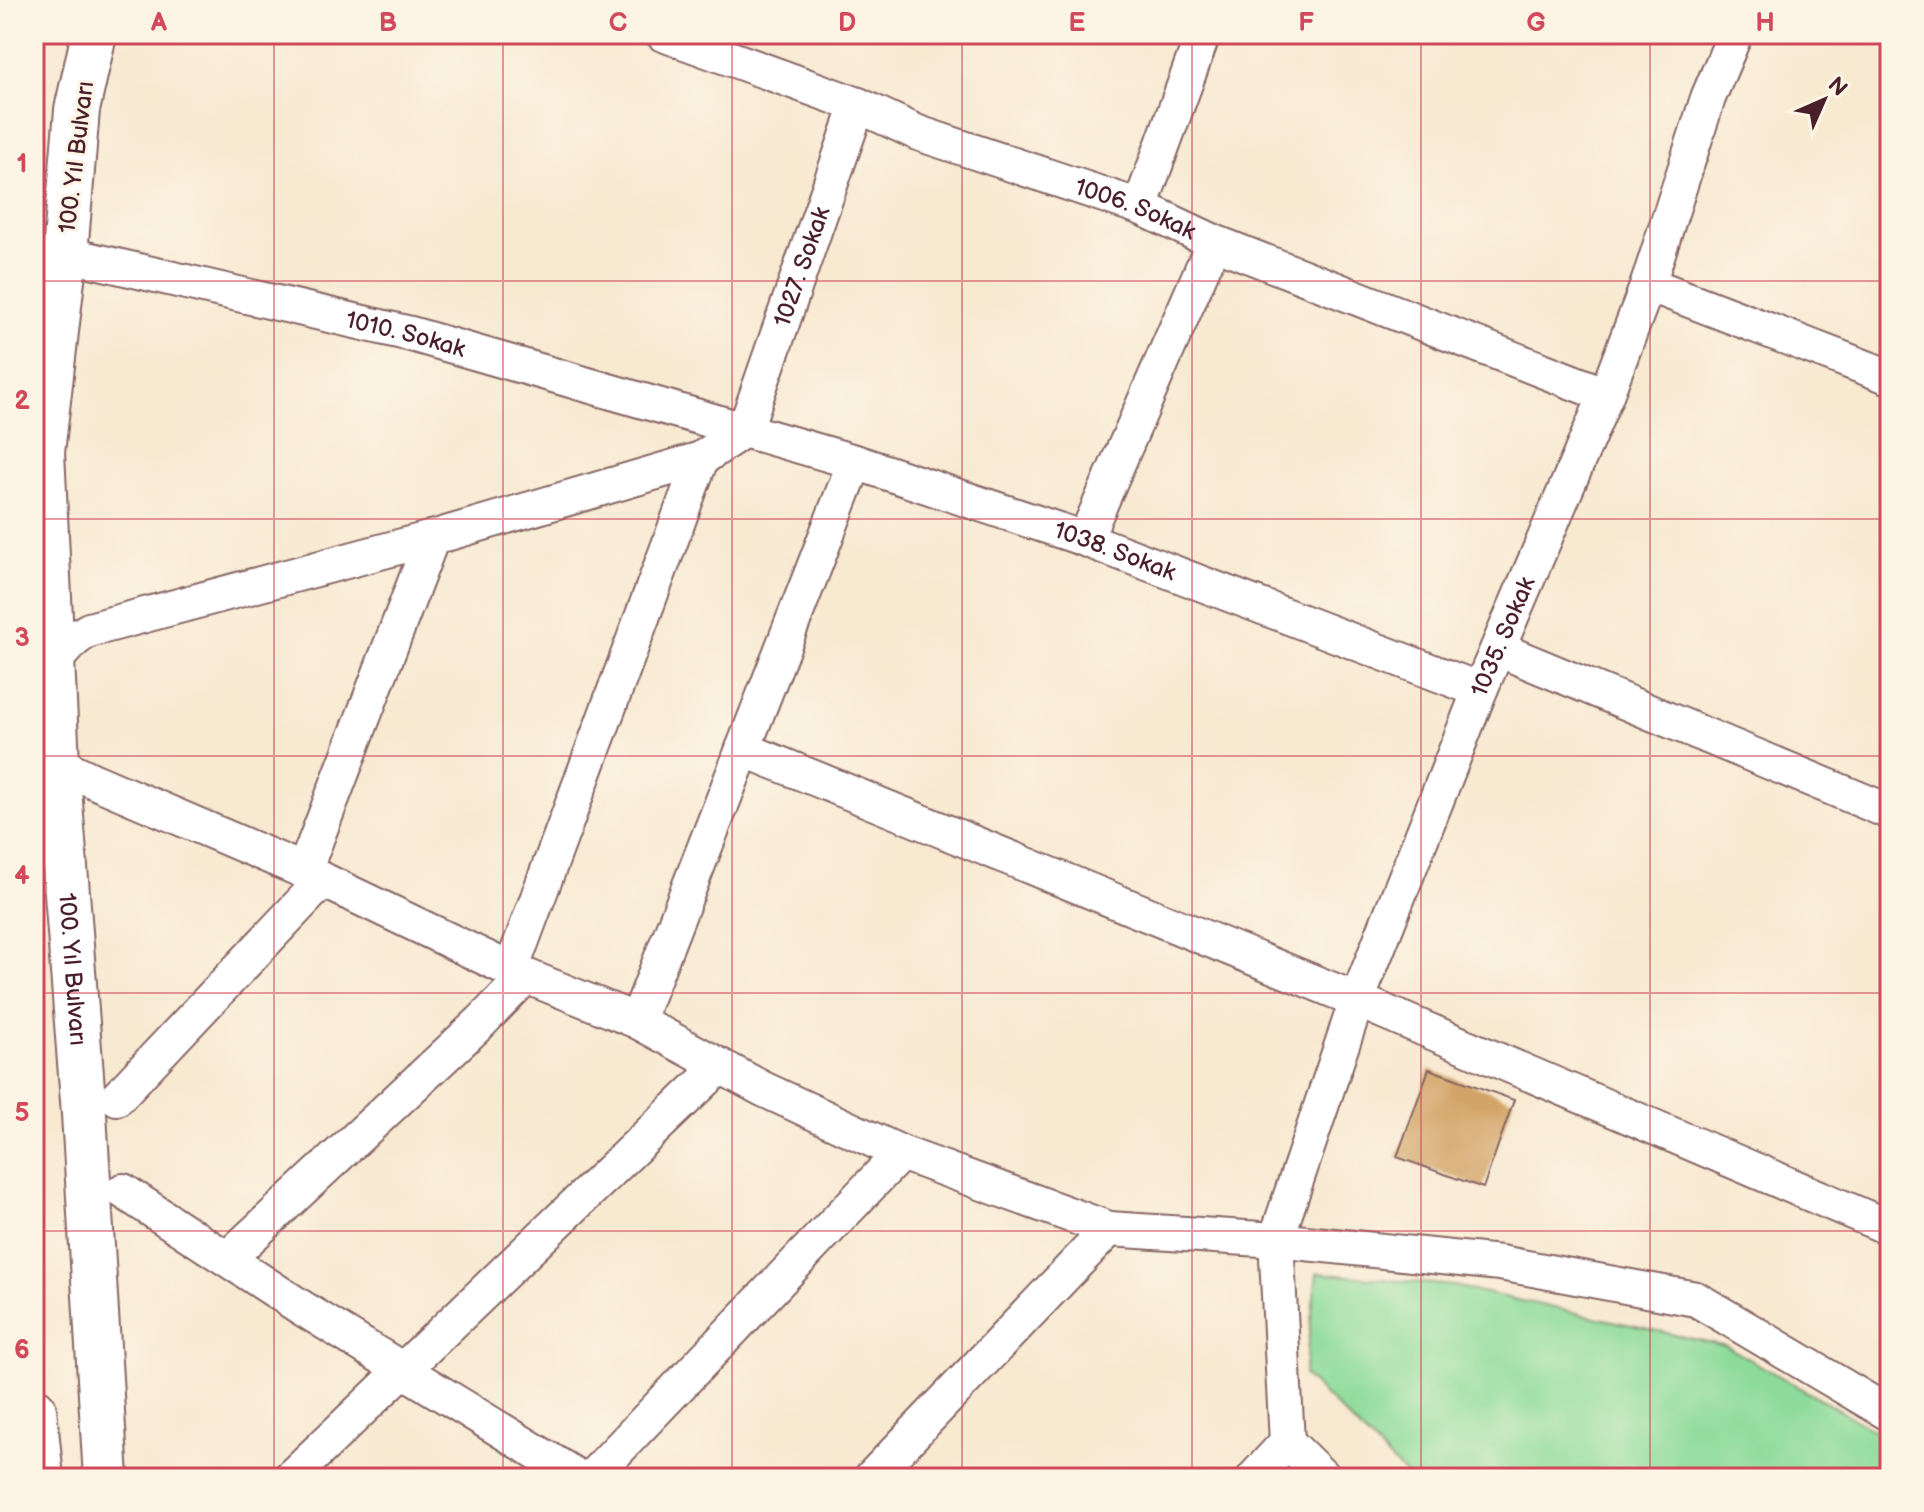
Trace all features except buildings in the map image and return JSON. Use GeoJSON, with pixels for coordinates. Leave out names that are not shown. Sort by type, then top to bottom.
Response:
{"type":"FeatureCollection","features":[{"type":"Feature","properties":{"kind":"main road","name":"100. Yıl Bulvarı"},"geometry":{"type":"LineString","coordinates":[[94,34],[77,110],[65,254],[42,452],[43,681],[57,763],[84,1114],[106,1478]]}},
{"type":"Feature","properties":{"kind":"main road"},"geometry":{"type":"LineString","coordinates":[[34,1410],[41,1478]]}},
{"type":"Feature","properties":{"kind":"street","name":"1006. Sokak"},"geometry":{"type":"LineString","coordinates":[[663,34],[698,40],[858,105],[918,133],[1140,207],[1214,242],[1606,395]]}},
{"type":"Feature","properties":{"kind":"street"},"geometry":{"type":"LineString","coordinates":[[1140,207],[1203,34]]}},
{"type":"Feature","properties":{"kind":"street","name":"1035. Sokak"},"geometry":{"type":"LineString","coordinates":[[1276,1240],[1357,1000],[1480,690],[1606,395],[1648,284],[1708,98],[1735,34]]}},
{"type":"Feature","properties":{"kind":"street","name":"1027. Sokak"},"geometry":{"type":"LineString","coordinates":[[745,429],[858,105]]}},
{"type":"Feature","properties":{"kind":"street"},"geometry":{"type":"LineString","coordinates":[[1085,539],[1214,242]]}},
{"type":"Feature","properties":{"kind":"street","name":"1010. Sokak"},"geometry":{"type":"LineString","coordinates":[[65,254],[411,334],[745,429]]}},
{"type":"Feature","properties":{"kind":"street"},"geometry":{"type":"LineString","coordinates":[[1648,284],[1890,377]]}},
{"type":"Feature","properties":{"kind":"street"},"geometry":{"type":"LineString","coordinates":[[43,681],[81,634],[89,630],[432,538],[701,459],[745,429]]}},
{"type":"Feature","properties":{"kind":"street","name":"1038. Sokak"},"geometry":{"type":"LineString","coordinates":[[745,429],[855,462],[1085,539],[1480,690]]}},
{"type":"Feature","properties":{"kind":"street"},"geometry":{"type":"LineString","coordinates":[[228,1258],[481,1022],[519,973],[701,459]]}},
{"type":"Feature","properties":{"kind":"street"},"geometry":{"type":"LineString","coordinates":[[637,1021],[855,462]]}},
{"type":"Feature","properties":{"kind":"street"},"geometry":{"type":"LineString","coordinates":[[117,1098],[313,876],[432,538]]}},
{"type":"Feature","properties":{"kind":"street"},"geometry":{"type":"LineString","coordinates":[[1498,649],[1890,812]]}},
{"type":"Feature","properties":{"kind":"street"},"geometry":{"type":"LineString","coordinates":[[34,720],[57,763],[313,876],[519,973],[637,1021],[763,1089],[901,1153],[1109,1229],[1276,1240],[1500,1263],[1696,1299],[1890,1414]]}},
{"type":"Feature","properties":{"kind":"street"},"geometry":{"type":"LineString","coordinates":[[743,749],[1357,1000],[1890,1228]]}},
{"type":"Feature","properties":{"kind":"street"},"geometry":{"type":"LineString","coordinates":[[290,1478],[720,1066]]}},
{"type":"Feature","properties":{"kind":"street"},"geometry":{"type":"LineString","coordinates":[[123,1191],[578,1477],[901,1153]]}},
{"type":"Feature","properties":{"kind":"street"},"geometry":{"type":"LineString","coordinates":[[871,1478],[1109,1229]]}},
{"type":"Feature","properties":{"kind":"street"},"geometry":{"type":"LineString","coordinates":[[1276,1240],[1287,1442],[1324,1478]]}},
{"type":"Feature","properties":{"kind":"street"},"geometry":{"type":"LineString","coordinates":[[1254,1478],[1287,1442]]}},
{"type":"Feature","properties":{"kind":"green space"},"geometry":{"type":"Polygon","coordinates":[[[1317,1273],[1454,1286],[1726,1346],[1890,1439],[1890,1478],[1409,1478],[1304,1375],[1317,1273]]]}}]}
